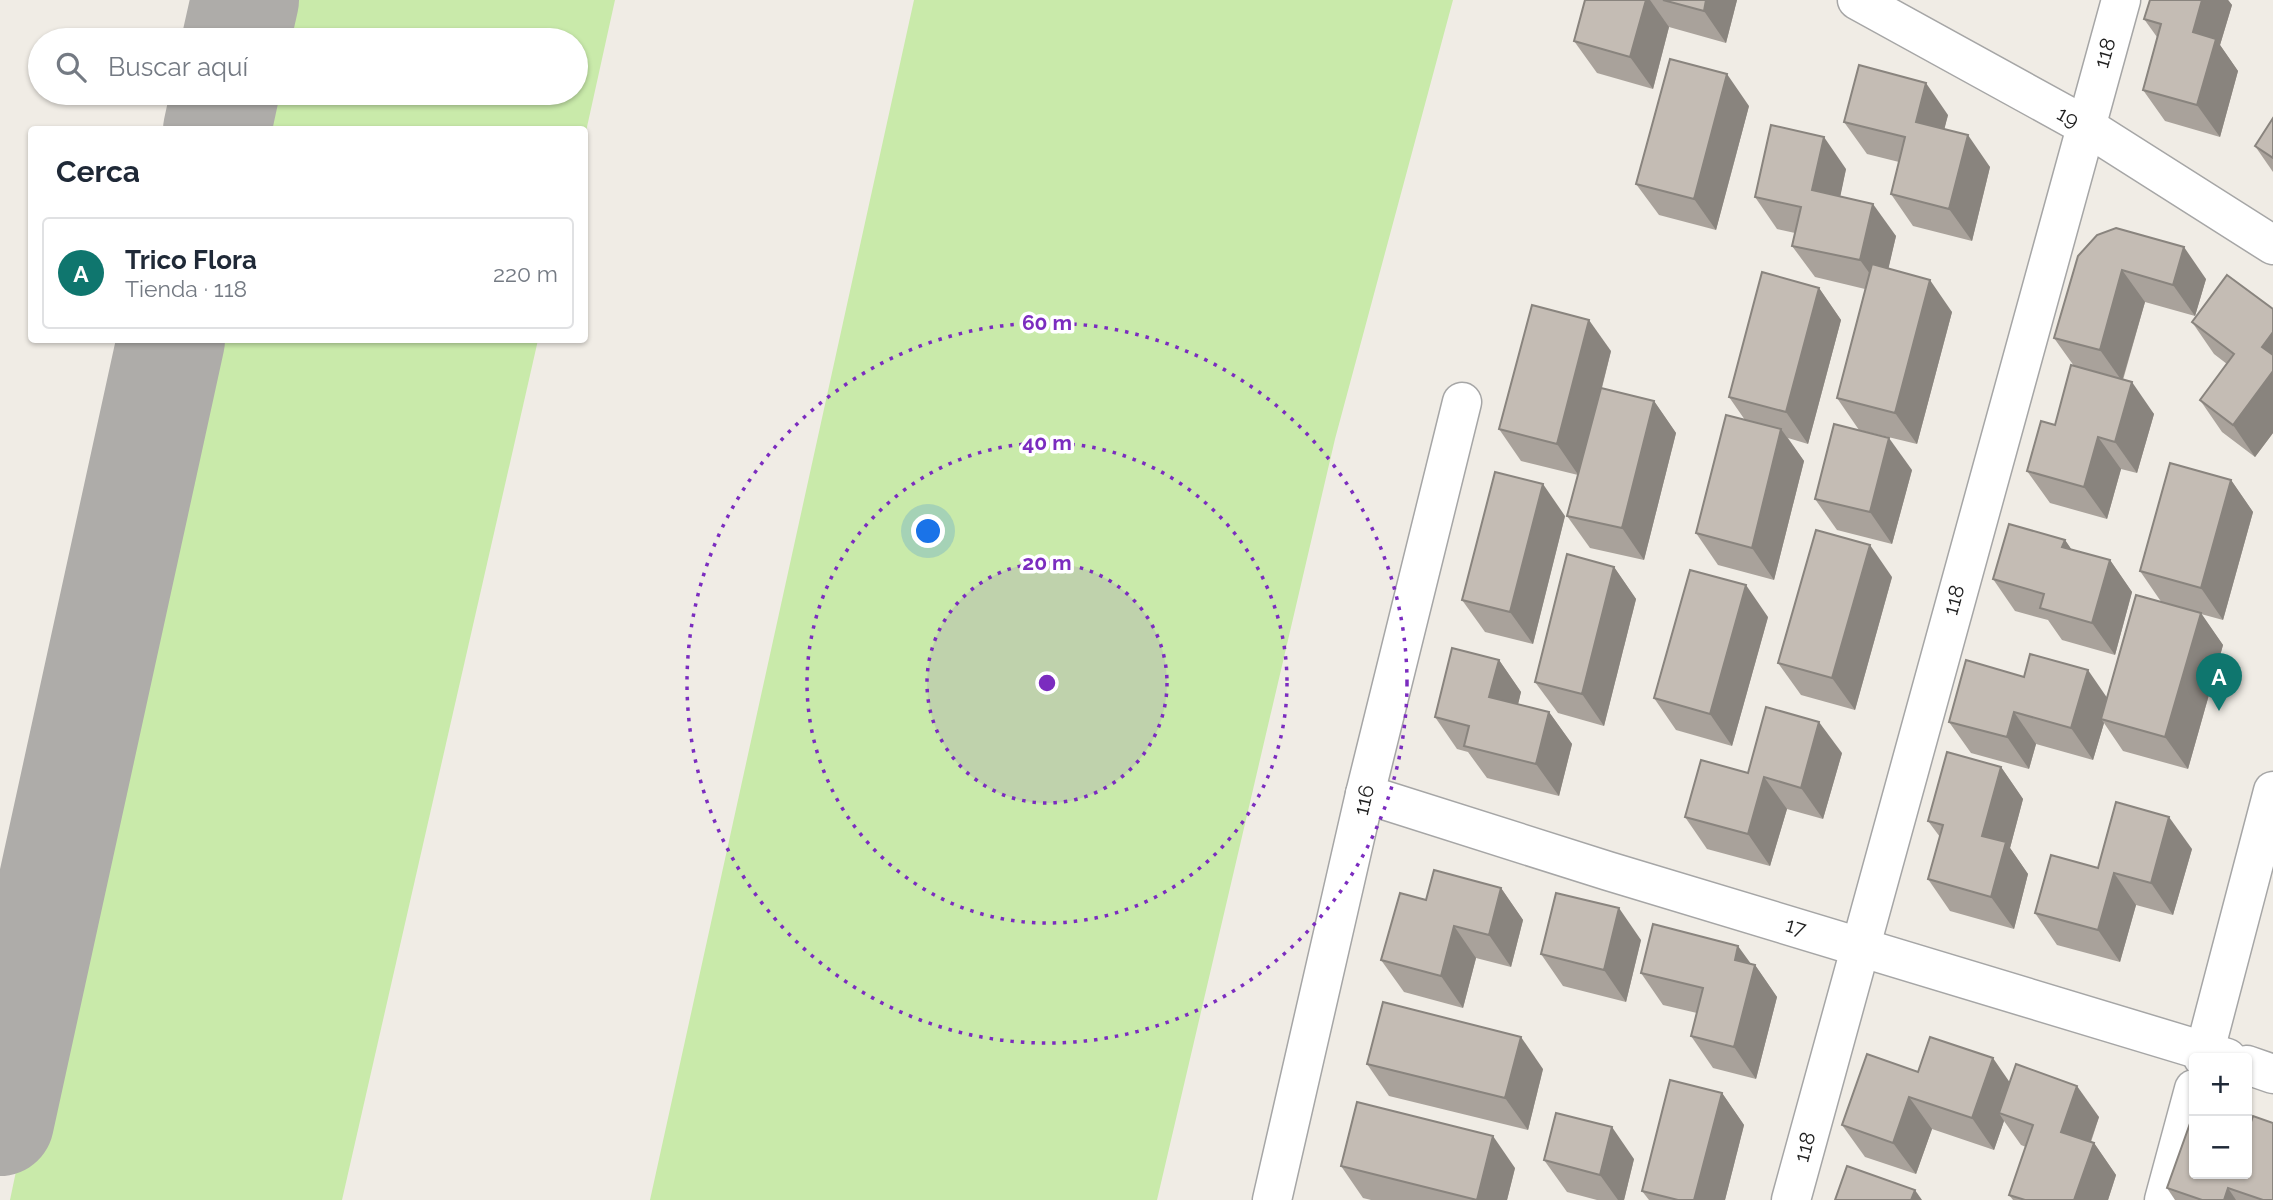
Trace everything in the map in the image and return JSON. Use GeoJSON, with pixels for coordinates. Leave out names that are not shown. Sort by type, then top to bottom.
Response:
{"type":"FeatureCollection","features":[{"type":"Feature","properties":{"kind":"street","name":"19"},"geometry":{"type":"LineString","coordinates":[[1857,0],[2084,125],[2273,245]]}},
{"type":"Feature","properties":{"kind":"street","name":"118"},"geometry":{"type":"LineString","coordinates":[[1791,1200],[2120,0]]}},
{"type":"Feature","properties":{"kind":"street","name":"116"},"geometry":{"type":"LineString","coordinates":[[1272,1200],[1365,794],[1462,402]]}},
{"type":"Feature","properties":{"kind":"street"},"geometry":{"type":"LineString","coordinates":[[2213,1053],[2273,791]]}},
{"type":"Feature","properties":{"kind":"street","name":"17"},"geometry":{"type":"LineString","coordinates":[[1365,794],[2202,1053]]}},
{"type":"Feature","properties":{"kind":"street"},"geometry":{"type":"LineString","coordinates":[[2252,1067],[2273,1074]]}},
{"type":"Feature","properties":{"kind":"street"},"geometry":{"type":"LineString","coordinates":[[2164,1200],[2189,1108]]}},
{"type":"Feature","properties":{"kind":"green space"},"geometry":{"type":"Polygon","coordinates":[[[274,0],[615,0],[587,126],[245,126],[250,105],[588,105],[588,28],[268,28],[274,0]]]}},
{"type":"Feature","properties":{"kind":"green space"},"geometry":{"type":"Polygon","coordinates":[[[914,0],[1453,0],[1335,439],[1157,1200],[650,1200],[914,0]]]}},
{"type":"Feature","properties":{"kind":"green space"},"geometry":{"type":"Polygon","coordinates":[[[194,343],[537,343],[342,1200],[10,1200],[142,569],[194,343]]]}},
{"type":"Feature","properties":{"kind":"building"},"geometry":{"type":"Polygon","coordinates":[[[1585,0],[1646,0],[1630,57],[1574,41],[1585,0]]]}},
{"type":"Feature","properties":{"kind":"building"},"geometry":{"type":"Polygon","coordinates":[[[1663,0],[1706,0],[1704,11],[1663,0]]]}},
{"type":"Feature","properties":{"kind":"building"},"geometry":{"type":"Polygon","coordinates":[[[2150,0],[2202,0],[2193,32],[2216,39],[2197,105],[2143,90],[2161,24],[2144,19],[2150,0]]]}},
{"type":"Feature","properties":{"kind":"building"},"geometry":{"type":"Polygon","coordinates":[[[1670,59],[1727,74],[1694,199],[1636,184],[1670,59]]]}},
{"type":"Feature","properties":{"kind":"building"},"geometry":{"type":"Polygon","coordinates":[[[1859,65],[1926,83],[1916,122],[1968,135],[1949,209],[1891,194],[1905,137],[1844,122],[1859,65]]]}},
{"type":"Feature","properties":{"kind":"building"},"geometry":{"type":"Polygon","coordinates":[[[2273,118],[2273,158],[2255,146],[2273,118]]]}},
{"type":"Feature","properties":{"kind":"building"},"geometry":{"type":"Polygon","coordinates":[[[1771,125],[1824,137],[1812,190],[1873,204],[1860,260],[1792,246],[1801,207],[1755,197],[1771,125]]]}},
{"type":"Feature","properties":{"kind":"building"},"geometry":{"type":"Polygon","coordinates":[[[2116,228],[2184,247],[2173,285],[2122,270],[2100,350],[2054,338],[2078,256],[2097,235],[2116,228]]]}},
{"type":"Feature","properties":{"kind":"building"},"geometry":{"type":"Polygon","coordinates":[[[1872,264],[1930,280],[1895,413],[1837,398],[1872,264]]]}},
{"type":"Feature","properties":{"kind":"building"},"geometry":{"type":"Polygon","coordinates":[[[1762,272],[1819,288],[1786,412],[1729,397],[1762,272]]]}},
{"type":"Feature","properties":{"kind":"building"},"geometry":{"type":"Polygon","coordinates":[[[2227,275],[2273,309],[2273,332],[2262,347],[2273,355],[2273,371],[2233,425],[2200,400],[2234,354],[2192,322],[2227,275]]]}},
{"type":"Feature","properties":{"kind":"building"},"geometry":{"type":"Polygon","coordinates":[[[1532,305],[1589,320],[1557,444],[1499,429],[1532,305]]]}},
{"type":"Feature","properties":{"kind":"building"},"geometry":{"type":"Polygon","coordinates":[[[2071,365],[2132,382],[2115,442],[2098,437],[2084,487],[2027,471],[2041,421],[2055,425],[2071,365]]]}},
{"type":"Feature","properties":{"kind":"building"},"geometry":{"type":"Polygon","coordinates":[[[1601,388],[1654,401],[1622,528],[1567,516],[1601,388]]]}},
{"type":"Feature","properties":{"kind":"building"},"geometry":{"type":"Polygon","coordinates":[[[1726,415],[1781,429],[1752,548],[1696,533],[1726,415]]]}},
{"type":"Feature","properties":{"kind":"building"},"geometry":{"type":"Polygon","coordinates":[[[1834,424],[1889,438],[1870,512],[1815,499],[1834,424]]]}},
{"type":"Feature","properties":{"kind":"building"},"geometry":{"type":"Polygon","coordinates":[[[2170,463],[2231,480],[2201,588],[2140,571],[2170,463]]]}},
{"type":"Feature","properties":{"kind":"building"},"geometry":{"type":"Polygon","coordinates":[[[1495,472],[1543,484],[1510,612],[1462,600],[1495,472]]]}},
{"type":"Feature","properties":{"kind":"building"},"geometry":{"type":"Polygon","coordinates":[[[2009,524],[2065,540],[2062,547],[2110,560],[2092,623],[2040,608],[2044,594],[1993,579],[2009,524]]]}},
{"type":"Feature","properties":{"kind":"building"},"geometry":{"type":"Polygon","coordinates":[[[1816,530],[1870,545],[1832,678],[1778,663],[1816,530]]]}},
{"type":"Feature","properties":{"kind":"building"},"geometry":{"type":"Polygon","coordinates":[[[1567,554],[1614,567],[1582,694],[1535,682],[1567,554]]]}},
{"type":"Feature","properties":{"kind":"building"},"geometry":{"type":"Polygon","coordinates":[[[1690,570],[1746,585],[1710,714],[1654,698],[1690,570]]]}},
{"type":"Feature","properties":{"kind":"building"},"geometry":{"type":"Polygon","coordinates":[[[2136,595],[2201,613],[2165,737],[2101,719],[2136,595]]]}},
{"type":"Feature","properties":{"kind":"building"},"geometry":{"type":"Polygon","coordinates":[[[1452,648],[1499,660],[1489,697],[1549,712],[1536,764],[1464,746],[1469,726],[1435,717],[1452,648]]]}},
{"type":"Feature","properties":{"kind":"building"},"geometry":{"type":"Polygon","coordinates":[[[2030,654],[2088,670],[2071,728],[2014,712],[2007,737],[1949,722],[1966,660],[2024,677],[2030,654]]]}},
{"type":"Feature","properties":{"kind":"building"},"geometry":{"type":"Polygon","coordinates":[[[1766,707],[1819,722],[1801,788],[1764,777],[1748,834],[1685,817],[1701,760],[1748,773],[1766,707]]]}},
{"type":"Feature","properties":{"kind":"building"},"geometry":{"type":"Polygon","coordinates":[[[1947,752],[2001,767],[1982,836],[2006,842],[1991,897],[1928,879],[1943,825],[1928,821],[1947,752]]]}},
{"type":"Feature","properties":{"kind":"building"},"geometry":{"type":"Polygon","coordinates":[[[2116,802],[2169,817],[2151,883],[2114,873],[2098,930],[2035,913],[2051,855],[2098,868],[2116,802]]]}},
{"type":"Feature","properties":{"kind":"building"},"geometry":{"type":"Polygon","coordinates":[[[1434,870],[1501,888],[1489,935],[1454,926],[1441,976],[1381,960],[1400,893],[1426,900],[1434,870]]]}},
{"type":"Feature","properties":{"kind":"building"},"geometry":{"type":"Polygon","coordinates":[[[1556,893],[1619,908],[1604,970],[1541,954],[1556,893]]]}},
{"type":"Feature","properties":{"kind":"building"},"geometry":{"type":"Polygon","coordinates":[[[1653,924],[1738,946],[1735,960],[1755,965],[1734,1047],[1691,1036],[1703,988],[1641,973],[1653,924]]]}},
{"type":"Feature","properties":{"kind":"building"},"geometry":{"type":"Polygon","coordinates":[[[1383,1002],[1521,1037],[1505,1098],[1367,1064],[1383,1002]]]}},
{"type":"Feature","properties":{"kind":"building"},"geometry":{"type":"Polygon","coordinates":[[[1930,1037],[1993,1058],[1972,1118],[1909,1097],[1893,1143],[1842,1125],[1867,1054],[1918,1072],[1930,1037]]]}},
{"type":"Feature","properties":{"kind":"building"},"geometry":{"type":"Polygon","coordinates":[[[2016,1064],[2077,1086],[2061,1132],[2094,1143],[2074,1200],[2025,1200],[2009,1195],[2033,1125],[1999,1113],[2016,1064]]]}},
{"type":"Feature","properties":{"kind":"building"},"geometry":{"type":"Polygon","coordinates":[[[1670,1080],[1722,1093],[1694,1200],[1678,1200],[1642,1191],[1670,1080]]]}},
{"type":"Feature","properties":{"kind":"building"},"geometry":{"type":"Polygon","coordinates":[[[1357,1102],[1493,1136],[1477,1200],[1341,1166],[1357,1102]]]}},
{"type":"Feature","properties":{"kind":"building"},"geometry":{"type":"Polygon","coordinates":[[[1556,1113],[1612,1127],[1600,1175],[1544,1160],[1556,1113]]]}},
{"type":"Feature","properties":{"kind":"building"},"geometry":{"type":"Polygon","coordinates":[[[2253,1116],[2273,1123],[2273,1200],[2263,1200],[2228,1188],[2224,1200],[2202,1200],[2167,1188],[2189,1126],[2189,1179],[2252,1179],[2253,1116]]]}},
{"type":"Feature","properties":{"kind":"building"},"geometry":{"type":"Polygon","coordinates":[[[1847,1166],[1915,1190],[1911,1200],[1835,1200],[1847,1166]]]}},
{"type":"Feature","properties":{"kind":"taxiway"},"geometry":{"type":"LineString","coordinates":[[239,28],[245,0]]}},
{"type":"Feature","properties":{"kind":"taxiway"},"geometry":{"type":"LineString","coordinates":[[218,126],[222,105]]}},
{"type":"Feature","properties":{"kind":"taxiway"},"geometry":{"type":"LineString","coordinates":[[0,1122],[170,343]]}},
{"type":"Feature","properties":{"kind":"place","name":"Trico Flora"},"geometry":{"type":"Point","coordinates":[2219,711]}}]}
